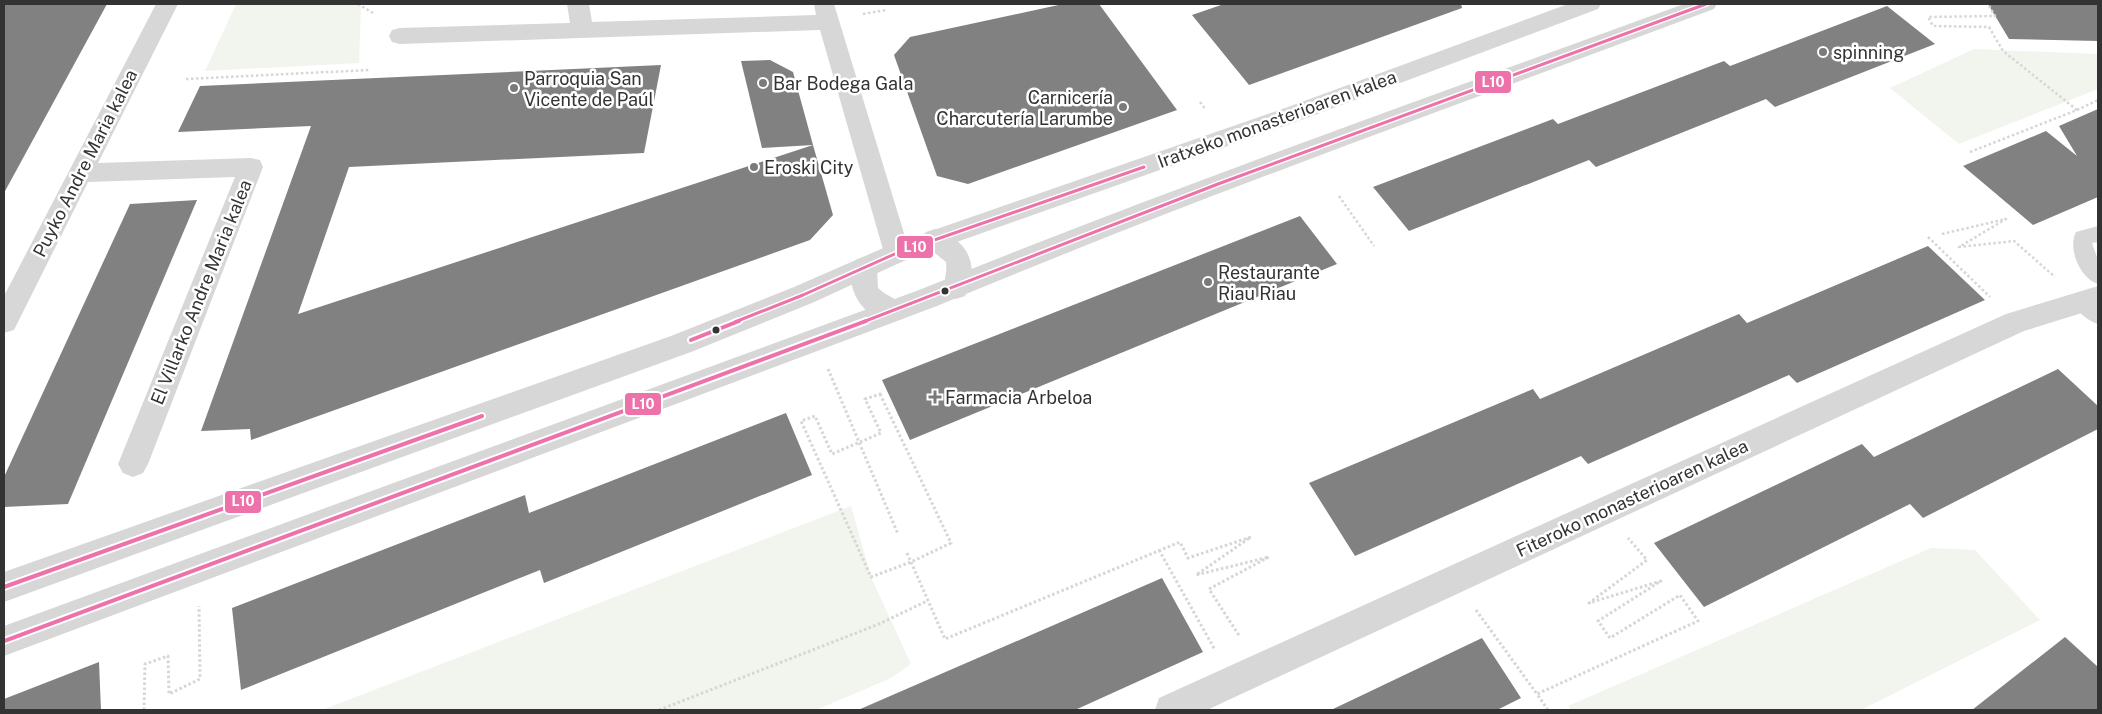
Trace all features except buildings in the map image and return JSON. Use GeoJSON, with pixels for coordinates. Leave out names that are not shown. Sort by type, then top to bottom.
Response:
{"type":"FeatureCollection","features":[{"type":"Feature","properties":{"kind":"street","name":"Puyko Andre Maria kalea"},"geometry":{"type":"LineString","coordinates":[[4,322],[167,4]]}},
{"type":"Feature","properties":{"kind":"street"},"geometry":{"type":"LineString","coordinates":[[578,4],[582,30]]}},
{"type":"Feature","properties":{"kind":"street","name":"Iratxeko monasterioaren kalea"},"geometry":{"type":"LineString","coordinates":[[4,587],[681,344],[803,295],[897,253],[1004,217],[1286,116],[1590,4]]}},
{"type":"Feature","properties":{"kind":"street"},"geometry":{"type":"LineString","coordinates":[[4,641],[956,288],[1023,259],[1293,156],[1706,4]]}},
{"type":"Feature","properties":{"kind":"street"},"geometry":{"type":"LineString","coordinates":[[400,36],[582,30],[826,13],[897,253]]}},
{"type":"Feature","properties":{"kind":"street","name":"El Villarko Andre Maria kalea"},"geometry":{"type":"LineString","coordinates":[[80,173],[251,167],[133,464]]}},
{"type":"Feature","properties":{"kind":"street"},"geometry":{"type":"LineString","coordinates":[[935,239],[952,252],[959,261],[961,269],[956,288]]}},
{"type":"Feature","properties":{"kind":"street"},"geometry":{"type":"LineString","coordinates":[[864,267],[861,282],[867,293],[877,304],[893,311]]}},
{"type":"Feature","properties":{"kind":"street","name":"Fiteroko monasterioaren kalea"},"geometry":{"type":"LineString","coordinates":[[1171,710],[2016,322],[2093,305]]}},
{"type":"Feature","properties":{"kind":"lane"},"geometry":{"type":"LineString","coordinates":[[2098,234],[2083,238],[2081,247],[2098,276]]}},
{"type":"Feature","properties":{"kind":"path"},"geometry":{"type":"LineString","coordinates":[[358,4],[373,13]]}},
{"type":"Feature","properties":{"kind":"path"},"geometry":{"type":"LineString","coordinates":[[1988,4],[1995,16],[1928,17],[1933,26],[1989,27],[2003,51],[2077,110]]}},
{"type":"Feature","properties":{"kind":"path"},"geometry":{"type":"LineString","coordinates":[[864,14],[886,10]]}},
{"type":"Feature","properties":{"kind":"path"},"geometry":{"type":"LineString","coordinates":[[186,79],[369,70]]}},
{"type":"Feature","properties":{"kind":"path"},"geometry":{"type":"LineString","coordinates":[[1970,152],[2098,100]]}},
{"type":"Feature","properties":{"kind":"path"},"geometry":{"type":"LineString","coordinates":[[1200,102],[1206,110]]}},
{"type":"Feature","properties":{"kind":"path"},"geometry":{"type":"LineString","coordinates":[[1338,196],[1374,246]]}},
{"type":"Feature","properties":{"kind":"path"},"geometry":{"type":"LineString","coordinates":[[1942,234],[2006,219],[1959,247],[2014,241],[2093,305]]}},
{"type":"Feature","properties":{"kind":"path"},"geometry":{"type":"LineString","coordinates":[[1928,237],[2016,322]]}},
{"type":"Feature","properties":{"kind":"path"},"geometry":{"type":"LineString","coordinates":[[816,339],[898,534]]}},
{"type":"Feature","properties":{"kind":"path"},"geometry":{"type":"LineString","coordinates":[[880,394],[951,543],[911,562],[872,577],[801,421],[815,416],[832,454],[860,442],[881,433],[865,399],[880,394]]}},
{"type":"Feature","properties":{"kind":"path"},"geometry":{"type":"LineString","coordinates":[[1537,694],[1698,621],[1680,596],[1610,638],[1598,620],[1662,581],[1589,603],[1647,560],[1604,511]]}},
{"type":"Feature","properties":{"kind":"path"},"geometry":{"type":"LineString","coordinates":[[907,553],[945,639],[1180,542],[1188,558],[1251,537],[1196,574],[1269,556],[1209,589],[1260,669]]}},
{"type":"Feature","properties":{"kind":"path"},"geometry":{"type":"LineString","coordinates":[[1159,550],[1233,682]]}},
{"type":"Feature","properties":{"kind":"path"},"geometry":{"type":"LineString","coordinates":[[1454,580],[1548,710]]}},
{"type":"Feature","properties":{"kind":"path"},"geometry":{"type":"LineString","coordinates":[[659,710],[879,624],[927,601]]}},
{"type":"Feature","properties":{"kind":"path"},"geometry":{"type":"LineString","coordinates":[[144,710],[145,664],[168,656],[169,694],[200,679],[200,604]]}},
{"type":"Feature","properties":{"kind":"shaded area"},"geometry":{"type":"Polygon","coordinates":[[[236,4],[361,4],[359,63],[205,71],[236,4]]]}},
{"type":"Feature","properties":{"kind":"shaded area"},"geometry":{"type":"Polygon","coordinates":[[[1974,49],[2098,54],[2098,89],[1959,144],[1890,88],[1974,49]]]}},
{"type":"Feature","properties":{"kind":"shaded area"},"geometry":{"type":"Polygon","coordinates":[[[851,506],[871,577],[911,664],[891,678],[816,710],[322,710],[851,506]]]}},
{"type":"Feature","properties":{"kind":"shaded area"},"geometry":{"type":"Polygon","coordinates":[[[1931,548],[1975,550],[2040,620],[1861,710],[1571,710],[1568,706],[1931,548]]]}},
{"type":"Feature","properties":{"kind":"transit line","name":"L10"},"geometry":{"type":"LineString","coordinates":[[4,641],[928,298],[1218,184],[1706,4]]}},
{"type":"Feature","properties":{"kind":"transit line","name":"L10"},"geometry":{"type":"LineString","coordinates":[[691,340],[803,295],[897,253],[1144,167]]}},
{"type":"Feature","properties":{"kind":"transit line","name":"L10"},"geometry":{"type":"LineString","coordinates":[[4,587],[482,416]]}},
{"type":"Feature","properties":{"kind":"place","name":"spinning"},"geometry":{"type":"Point","coordinates":[1823,52]}},
{"type":"Feature","properties":{"kind":"place","name":"Bar Bodega Gala"},"geometry":{"type":"Point","coordinates":[763,83]}},
{"type":"Feature","properties":{"kind":"place","name":"Parroquia San Vicente de Paúl"},"geometry":{"type":"Point","coordinates":[514,88]}},
{"type":"Feature","properties":{"kind":"place","name":"Carnicería Charcutería Larumbe"},"geometry":{"type":"Point","coordinates":[1123,107]}},
{"type":"Feature","properties":{"kind":"place","name":"Eroski City"},"geometry":{"type":"Point","coordinates":[754,167]}},
{"type":"Feature","properties":{"kind":"place","name":"Restaurante Riau Riau"},"geometry":{"type":"Point","coordinates":[1208,282]}},
{"type":"Feature","properties":{"kind":"place","name":"Farmacia Arbeloa"},"geometry":{"type":"Point","coordinates":[935,397]}}]}
